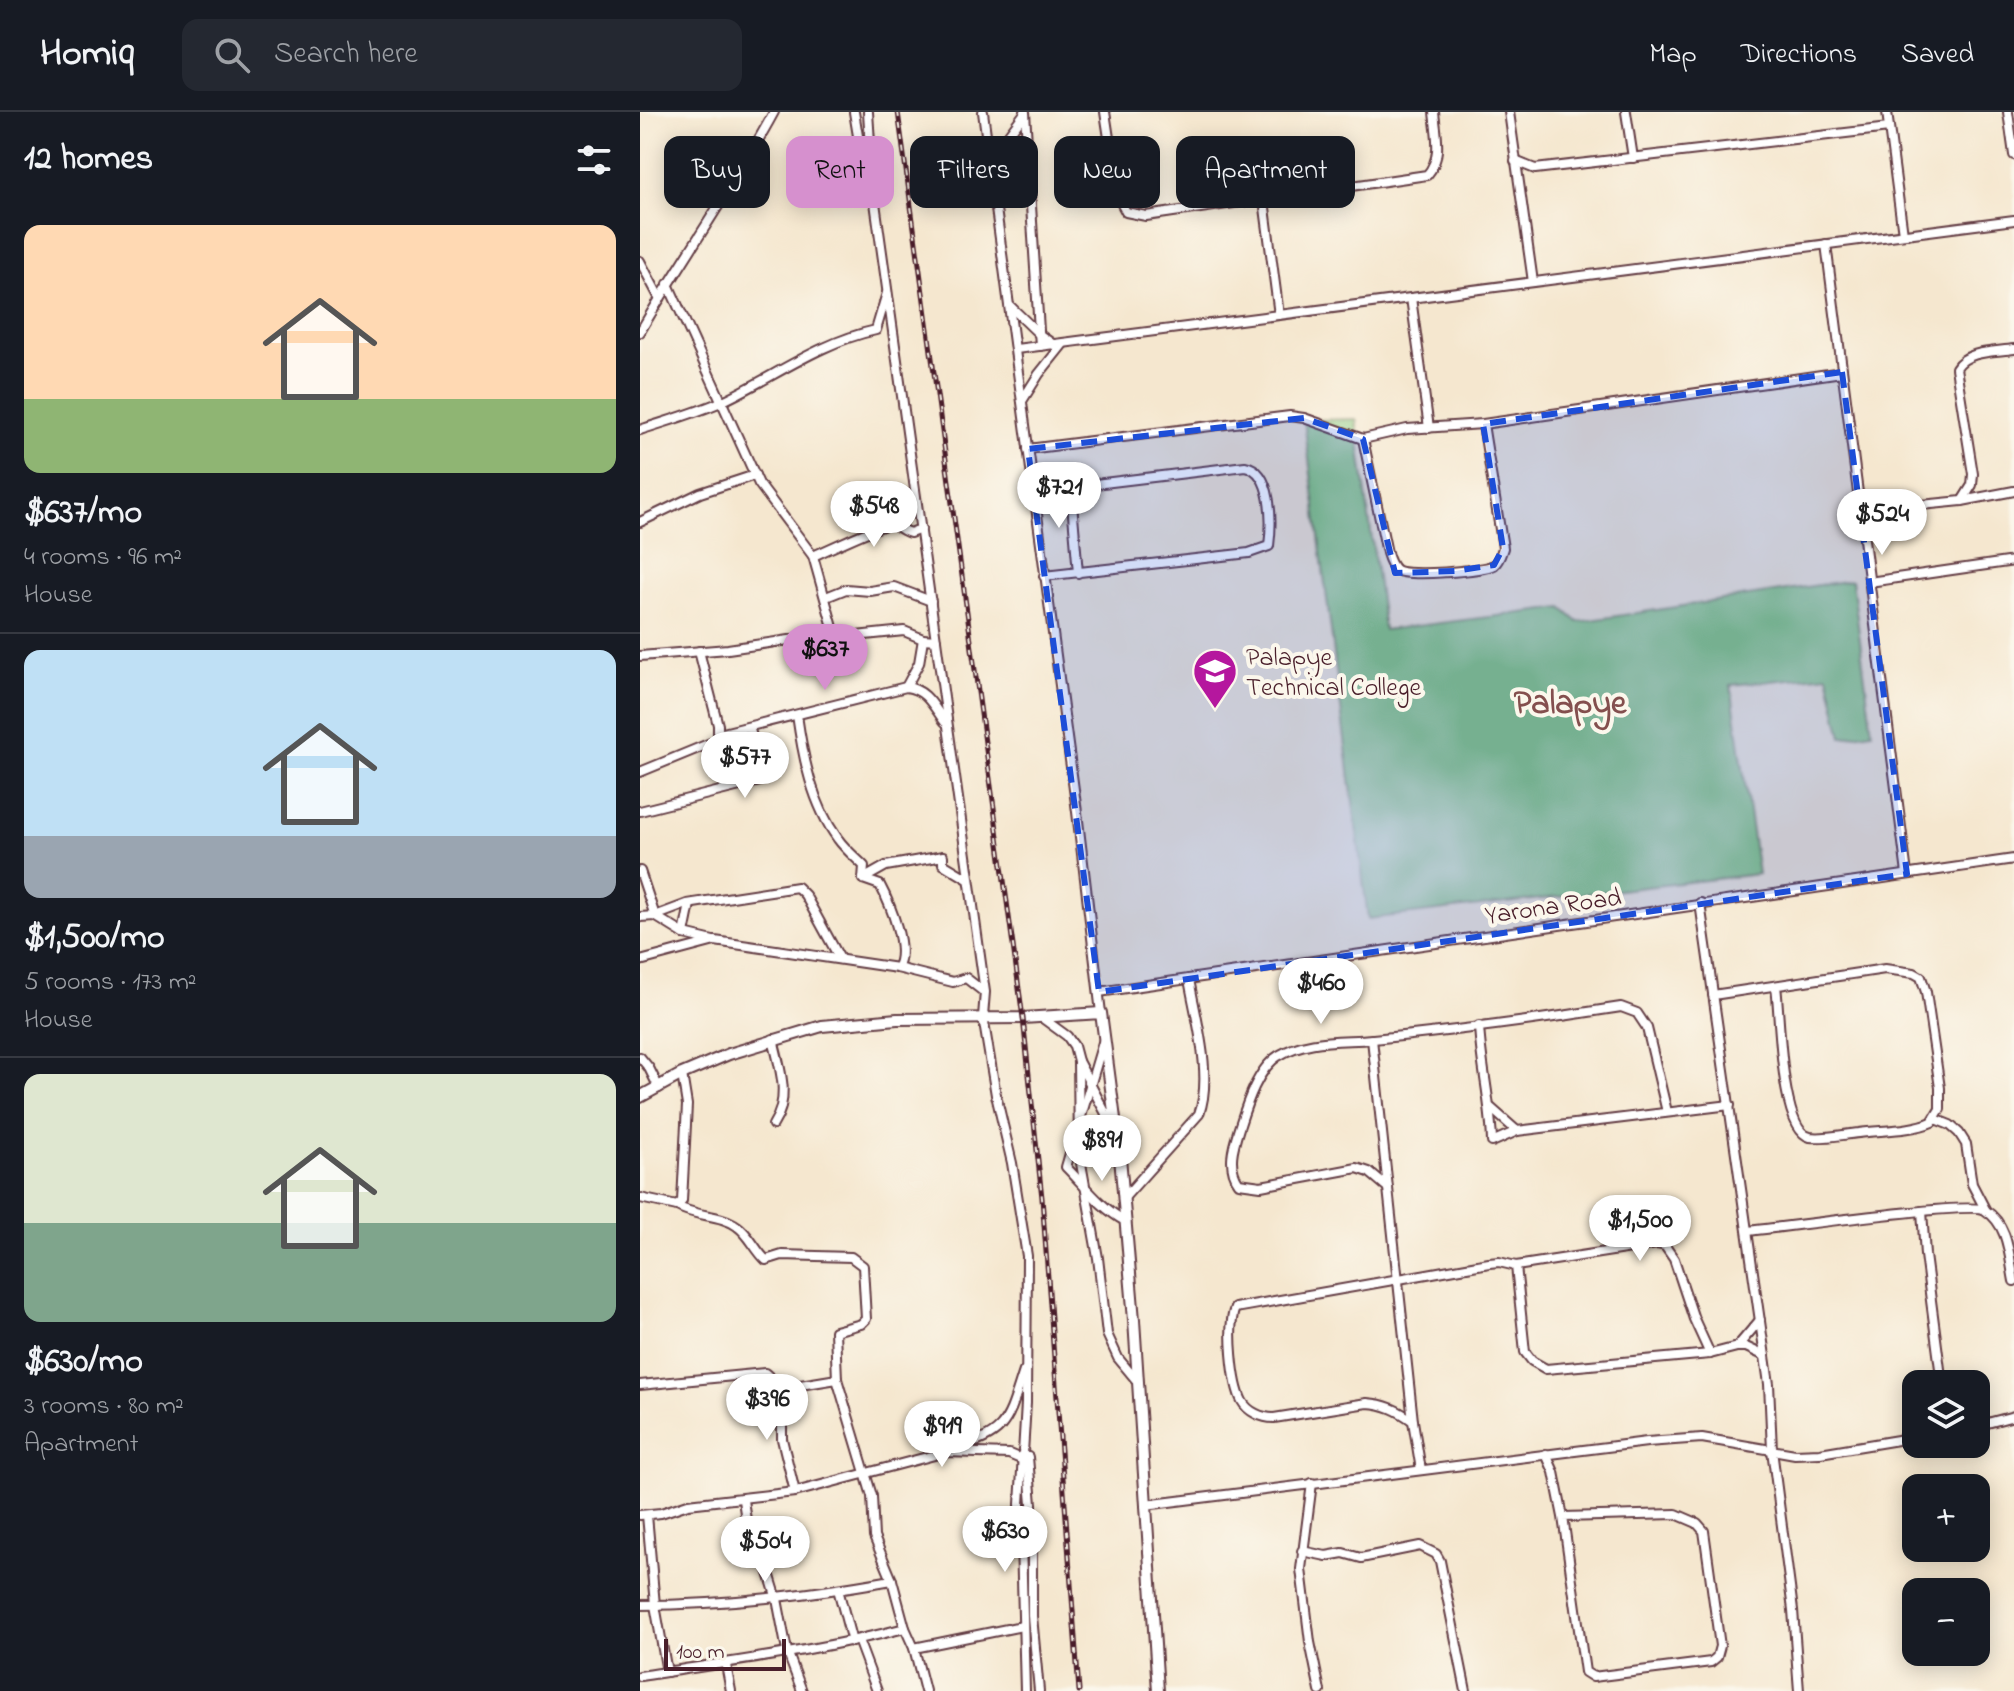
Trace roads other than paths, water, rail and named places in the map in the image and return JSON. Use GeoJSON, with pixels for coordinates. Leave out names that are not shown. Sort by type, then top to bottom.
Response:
{"type":"FeatureCollection","features":[{"type":"Feature","properties":{"kind":"street"},"geometry":{"type":"LineString","coordinates":[[640,332],[748,161],[774,112]]}},
{"type":"Feature","properties":{"kind":"street"},"geometry":{"type":"LineString","coordinates":[[854,112],[858,136]]}},
{"type":"Feature","properties":{"kind":"street"},"geometry":{"type":"LineString","coordinates":[[868,112],[869,134]]}},
{"type":"Feature","properties":{"kind":"street"},"geometry":{"type":"LineString","coordinates":[[986,136],[983,114],[994,112]]}},
{"type":"Feature","properties":{"kind":"street"},"geometry":{"type":"LineString","coordinates":[[1007,136],[1025,112]]}},
{"type":"Feature","properties":{"kind":"street"},"geometry":{"type":"LineString","coordinates":[[1025,112],[1040,346]]}},
{"type":"Feature","properties":{"kind":"street"},"geometry":{"type":"LineString","coordinates":[[1105,112],[1118,197],[1126,212],[1146,216],[1205,208]]}},
{"type":"Feature","properties":{"kind":"street"},"geometry":{"type":"LineString","coordinates":[[1355,186],[1427,175],[1435,166],[1438,152],[1434,112]]}},
{"type":"Feature","properties":{"kind":"street"},"geometry":{"type":"LineString","coordinates":[[1509,112],[1533,282]]}},
{"type":"Feature","properties":{"kind":"street"},"geometry":{"type":"LineString","coordinates":[[1626,112],[1633,158]]}},
{"type":"Feature","properties":{"kind":"street"},"geometry":{"type":"LineString","coordinates":[[1887,112],[1903,234]]}},
{"type":"Feature","properties":{"kind":"street"},"geometry":{"type":"LineString","coordinates":[[2008,112],[2014,155]]}},
{"type":"Feature","properties":{"kind":"street"},"geometry":{"type":"LineString","coordinates":[[857,127],[869,134]]}},
{"type":"Feature","properties":{"kind":"street"},"geometry":{"type":"LineString","coordinates":[[1515,161],[1535,169],[1889,128]]}},
{"type":"Feature","properties":{"kind":"street"},"geometry":{"type":"LineString","coordinates":[[1518,184],[1535,169]]}},
{"type":"Feature","properties":{"kind":"street"},"geometry":{"type":"LineString","coordinates":[[876,208],[985,992],[983,1017],[1027,1256],[1025,1439],[1020,1504],[1025,1691]]}},
{"type":"Feature","properties":{"kind":"street"},"geometry":{"type":"LineString","coordinates":[[996,208],[1117,1135],[1158,1691]]}},
{"type":"Feature","properties":{"kind":"street"},"geometry":{"type":"LineString","coordinates":[[1265,208],[1279,315]]}},
{"type":"Feature","properties":{"kind":"street"},"geometry":{"type":"LineString","coordinates":[[1016,349],[2014,220]]}},
{"type":"Feature","properties":{"kind":"street"},"geometry":{"type":"LineString","coordinates":[[1826,244],[1907,874]]}},
{"type":"Feature","properties":{"kind":"street"},"geometry":{"type":"LineString","coordinates":[[640,261],[660,299]]}},
{"type":"Feature","properties":{"kind":"street"},"geometry":{"type":"LineString","coordinates":[[668,284],[755,475],[813,556],[836,638]]}},
{"type":"Feature","properties":{"kind":"street"},"geometry":{"type":"LineString","coordinates":[[640,430],[721,402],[813,352],[876,330],[888,288]]}},
{"type":"Feature","properties":{"kind":"street"},"geometry":{"type":"LineString","coordinates":[[1411,298],[1429,428]]}},
{"type":"Feature","properties":{"kind":"street"},"geometry":{"type":"LineString","coordinates":[[1010,306],[1040,335],[1059,344]]}},
{"type":"Feature","properties":{"kind":"street"},"geometry":{"type":"LineString","coordinates":[[1022,401],[1059,344]]}},
{"type":"Feature","properties":{"kind":"street"},"geometry":{"type":"LineString","coordinates":[[1962,501],[1972,485],[1973,474],[1956,368],[1970,356],[2014,349]]}},
{"type":"Feature","properties":{"kind":"street"},"geometry":{"type":"LineString","coordinates":[[1028,449],[1290,416],[1363,439],[1407,429],[1483,424],[1842,372]]}},
{"type":"Feature","properties":{"kind":"street"},"geometry":{"type":"LineString","coordinates":[[1363,439],[1387,553],[1393,568],[1402,573],[1455,571],[1494,565],[1503,548],[1483,424]]}},
{"type":"Feature","properties":{"kind":"street"},"geometry":{"type":"LineString","coordinates":[[1044,576],[1078,573],[1263,550],[1269,546],[1271,526],[1261,475],[1255,468],[1245,466],[1119,480],[1085,487],[1076,494],[1072,503],[1078,573]]}},
{"type":"Feature","properties":{"kind":"street"},"geometry":{"type":"LineString","coordinates":[[640,522],[700,493],[755,475]]}},
{"type":"Feature","properties":{"kind":"street"},"geometry":{"type":"LineString","coordinates":[[1860,511],[1962,501],[2014,491]]}},
{"type":"Feature","properties":{"kind":"street"},"geometry":{"type":"LineString","coordinates":[[813,556],[883,524],[891,524],[910,533],[921,529]]}},
{"type":"Feature","properties":{"kind":"street"},"geometry":{"type":"LineString","coordinates":[[1869,582],[2014,561]]}},
{"type":"Feature","properties":{"kind":"street"},"geometry":{"type":"LineString","coordinates":[[826,597],[846,589],[870,591],[894,587],[931,601]]}},
{"type":"Feature","properties":{"kind":"street"},"geometry":{"type":"LineString","coordinates":[[640,656],[830,634],[836,638],[904,631],[923,639],[936,640]]}},
{"type":"Feature","properties":{"kind":"street"},"geometry":{"type":"LineString","coordinates":[[906,687],[919,663],[923,639]]}},
{"type":"Feature","properties":{"kind":"street"},"geometry":{"type":"LineString","coordinates":[[640,772],[718,740],[699,651]]}},
{"type":"Feature","properties":{"kind":"street"},"geometry":{"type":"LineString","coordinates":[[719,734],[906,687],[918,689],[928,697],[947,724]]}},
{"type":"Feature","properties":{"kind":"street"},"geometry":{"type":"LineString","coordinates":[[797,715],[803,756],[816,796],[837,838],[864,866],[863,879]]}},
{"type":"Feature","properties":{"kind":"street"},"geometry":{"type":"LineString","coordinates":[[640,811],[760,781],[764,773],[749,727]]}},
{"type":"Feature","properties":{"kind":"street"},"geometry":{"type":"LineString","coordinates":[[863,879],[886,866],[943,856],[943,864],[968,879]]}},
{"type":"Feature","properties":{"kind":"street","name":"Yarona Road"},"geometry":{"type":"LineString","coordinates":[[1099,992],[2014,859]]}},
{"type":"Feature","properties":{"kind":"street"},"geometry":{"type":"LineString","coordinates":[[640,871],[655,916],[684,934],[897,968],[953,982],[966,978],[985,992]]}},
{"type":"Feature","properties":{"kind":"street"},"geometry":{"type":"LineString","coordinates":[[863,879],[880,885],[886,898],[901,945],[897,968]]}},
{"type":"Feature","properties":{"kind":"street"},"geometry":{"type":"LineString","coordinates":[[640,917],[655,916],[690,904],[797,887],[805,895],[840,959]]}},
{"type":"Feature","properties":{"kind":"street"},"geometry":{"type":"LineString","coordinates":[[1700,903],[1769,1384],[1772,1450],[1793,1610],[1799,1691]]}},
{"type":"Feature","properties":{"kind":"street"},"geometry":{"type":"LineString","coordinates":[[684,934],[690,904]]}},
{"type":"Feature","properties":{"kind":"street"},"geometry":{"type":"LineString","coordinates":[[640,961],[715,941]]}},
{"type":"Feature","properties":{"kind":"street"},"geometry":{"type":"LineString","coordinates":[[1713,995],[1885,969],[1908,971],[1921,977],[1940,1088],[1940,1109],[1935,1119],[1928,1124],[1891,1130],[1810,1137],[1802,1132],[1791,1115],[1776,986]]}},
{"type":"Feature","properties":{"kind":"street"},"geometry":{"type":"LineString","coordinates":[[1123,1199],[1199,1114],[1204,1100],[1204,1076],[1189,979]]}},
{"type":"Feature","properties":{"kind":"street"},"geometry":{"type":"LineString","coordinates":[[1388,1188],[1369,1172],[1357,1168],[1257,1186],[1239,1183],[1232,1170],[1233,1149],[1242,1119],[1265,1067],[1279,1056],[1311,1043],[1372,1039],[1621,1007],[1637,1013],[1652,1041],[1667,1112]]}},
{"type":"Feature","properties":{"kind":"street"},"geometry":{"type":"LineString","coordinates":[[640,1097],[682,1074],[729,1054],[822,1026],[853,1021],[1101,1013]]}},
{"type":"Feature","properties":{"kind":"street"},"geometry":{"type":"LineString","coordinates":[[1041,1017],[1067,1036],[1078,1061],[1079,1152],[1087,1188],[1107,1334],[1118,1358],[1137,1381]]}},
{"type":"Feature","properties":{"kind":"street"},"geometry":{"type":"LineString","coordinates":[[1479,1026],[1481,1059],[1491,1108],[1492,1142],[1517,1131],[1730,1105]]}},
{"type":"Feature","properties":{"kind":"street"},"geometry":{"type":"LineString","coordinates":[[773,1039],[784,1095],[773,1125]]}},
{"type":"Feature","properties":{"kind":"street"},"geometry":{"type":"LineString","coordinates":[[1104,1039],[1066,1167],[1101,1204],[1125,1221]]}},
{"type":"Feature","properties":{"kind":"street"},"geometry":{"type":"LineString","coordinates":[[1372,1039],[1413,1421],[1421,1470]]}},
{"type":"Feature","properties":{"kind":"street"},"geometry":{"type":"LineString","coordinates":[[640,1057],[659,1088]]}},
{"type":"Feature","properties":{"kind":"street"},"geometry":{"type":"LineString","coordinates":[[1078,1061],[1117,1135]]}},
{"type":"Feature","properties":{"kind":"street"},"geometry":{"type":"LineString","coordinates":[[677,1206],[683,1195],[687,1105],[682,1074]]}},
{"type":"Feature","properties":{"kind":"street"},"geometry":{"type":"LineString","coordinates":[[1491,1108],[1517,1131]]}},
{"type":"Feature","properties":{"kind":"street"},"geometry":{"type":"LineString","coordinates":[[1935,1119],[1959,1133],[1968,1155],[1972,1184],[1985,1210]]}},
{"type":"Feature","properties":{"kind":"street"},"geometry":{"type":"LineString","coordinates":[[640,1198],[735,1224],[766,1260],[782,1255],[851,1257],[863,1266],[866,1319],[861,1324],[835,1331],[837,1379],[872,1496],[874,1537],[892,1580],[925,1691]]}},
{"type":"Feature","properties":{"kind":"street"},"geometry":{"type":"LineString","coordinates":[[1748,1231],[1979,1207],[1995,1218],[2005,1233],[2014,1281]]}},
{"type":"Feature","properties":{"kind":"street"},"geometry":{"type":"LineString","coordinates":[[1922,1211],[1940,1370]]}},
{"type":"Feature","properties":{"kind":"street"},"geometry":{"type":"LineString","coordinates":[[1413,1421],[1390,1407],[1367,1403],[1266,1418],[1249,1409],[1243,1402],[1232,1352],[1232,1316],[1238,1307],[1399,1278],[1499,1262],[1516,1266],[1657,1244],[1665,1246],[1674,1259],[1694,1319],[1710,1354]]}},
{"type":"Feature","properties":{"kind":"street"},"geometry":{"type":"LineString","coordinates":[[1516,1266],[1525,1352],[1532,1361],[1546,1369],[1710,1354],[1737,1347],[1746,1347],[1765,1356]]}},
{"type":"Feature","properties":{"kind":"street"},"geometry":{"type":"LineString","coordinates":[[1737,1347],[1760,1320]]}},
{"type":"Feature","properties":{"kind":"street"},"geometry":{"type":"LineString","coordinates":[[667,1672],[643,1515],[678,1509],[688,1504],[795,1492],[887,1469],[993,1435],[1013,1411],[1027,1361]]}},
{"type":"Feature","properties":{"kind":"street"},"geometry":{"type":"LineString","coordinates":[[640,1385],[765,1373],[782,1388],[782,1439],[795,1492]]}},
{"type":"Feature","properties":{"kind":"street"},"geometry":{"type":"LineString","coordinates":[[782,1388],[837,1379]]}},
{"type":"Feature","properties":{"kind":"street"},"geometry":{"type":"LineString","coordinates":[[1990,1422],[2014,1416]]}},
{"type":"Feature","properties":{"kind":"street"},"geometry":{"type":"LineString","coordinates":[[1145,1505],[1546,1454],[1702,1438],[1795,1454],[1820,1453],[1902,1439]]}},
{"type":"Feature","properties":{"kind":"street"},"geometry":{"type":"LineString","coordinates":[[1025,1439],[1032,1504],[1032,1616],[1039,1691]]}},
{"type":"Feature","properties":{"kind":"street"},"geometry":{"type":"LineString","coordinates":[[946,1452],[1009,1454],[1023,1460]]}},
{"type":"Feature","properties":{"kind":"street"},"geometry":{"type":"LineString","coordinates":[[1546,1454],[1554,1472],[1563,1517],[1582,1669],[1587,1675],[1593,1677],[1711,1662],[1717,1657],[1720,1646],[1704,1531],[1697,1523],[1676,1514],[1563,1517]]}},
{"type":"Feature","properties":{"kind":"street"},"geometry":{"type":"LineString","coordinates":[[1312,1483],[1301,1569],[1320,1691]]}},
{"type":"Feature","properties":{"kind":"street"},"geometry":{"type":"LineString","coordinates":[[743,1500],[746,1520],[757,1536],[777,1599],[787,1651],[802,1691]]}},
{"type":"Feature","properties":{"kind":"street"},"geometry":{"type":"LineString","coordinates":[[1302,1551],[1326,1556],[1343,1553],[1361,1558],[1420,1546],[1436,1554],[1440,1561],[1466,1691]]}},
{"type":"Feature","properties":{"kind":"street"},"geometry":{"type":"LineString","coordinates":[[640,1605],[777,1599],[892,1580]]}},
{"type":"Feature","properties":{"kind":"street"},"geometry":{"type":"LineString","coordinates":[[838,1589],[855,1641],[877,1691]]}},
{"type":"Feature","properties":{"kind":"street"},"geometry":{"type":"LineString","coordinates":[[914,1648],[1022,1626]]}},
{"type":"Feature","properties":{"kind":"street"},"geometry":{"type":"LineString","coordinates":[[640,1676],[726,1665],[787,1651],[855,1641],[905,1628]]}},
{"type":"Feature","properties":{"kind":"street"},"geometry":{"type":"LineString","coordinates":[[726,1665],[731,1691]]}},
{"type":"Feature","properties":{"kind":"railway"},"geometry":{"type":"LineString","coordinates":[[898,112],[1023,1018],[1042,1198],[1079,1691]]}},
{"type":"Feature","properties":{"kind":"place","name":"Palapye Technical College"},"geometry":{"type":"Point","coordinates":[1215,710]}},
{"type":"Feature","properties":{"kind":"district","name":"Palapye"},"geometry":{"type":"Point","coordinates":[1570,701]}}]}
